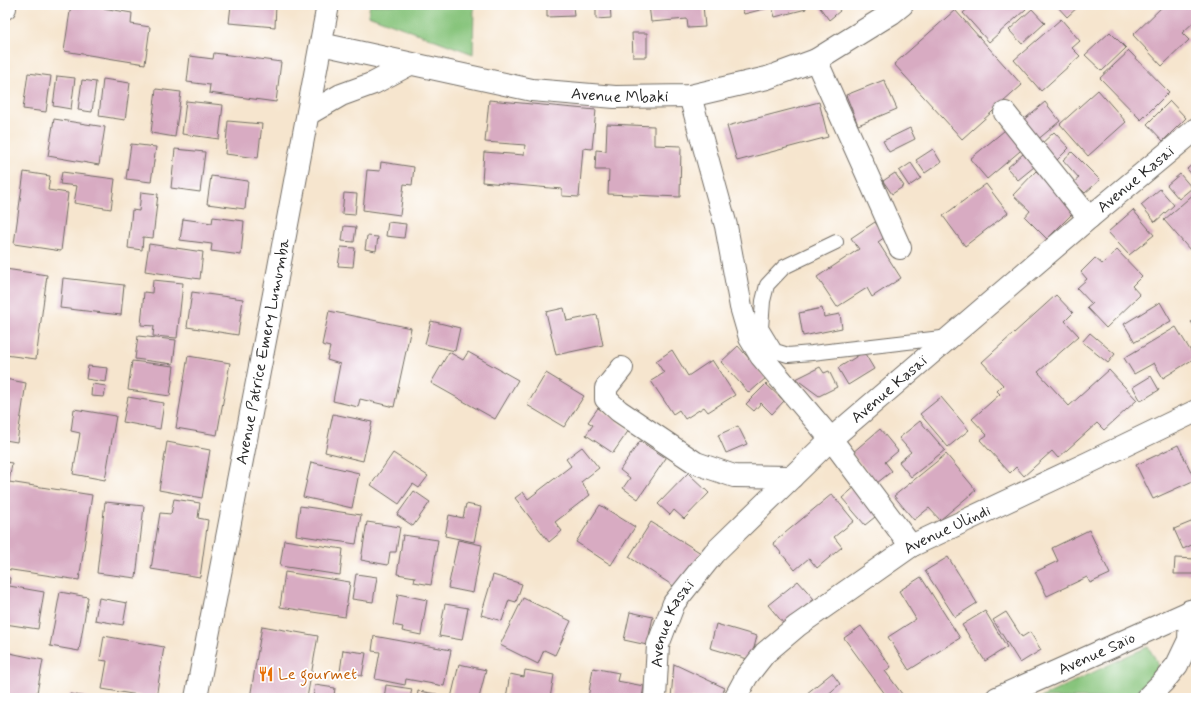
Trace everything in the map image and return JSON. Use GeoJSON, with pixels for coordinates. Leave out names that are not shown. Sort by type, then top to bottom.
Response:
{"type":"FeatureCollection","features":[{"type":"Feature","properties":{"kind":"street","name":"Avenue Patrice Emery Lumumba"},"geometry":{"type":"LineString","coordinates":[[196,698],[328,5]]}},
{"type":"Feature","properties":{"kind":"street","name":"Avenue Mbaki"},"geometry":{"type":"LineString","coordinates":[[321,44],[532,90],[614,98],[690,96],[768,78],[816,60],[892,13],[902,5]]}},
{"type":"Feature","properties":{"kind":"street"},"geometry":{"type":"LineString","coordinates":[[816,60],[900,248]]}},
{"type":"Feature","properties":{"kind":"street"},"geometry":{"type":"LineString","coordinates":[[308,114],[341,95],[374,83],[410,64]]}},
{"type":"Feature","properties":{"kind":"street"},"geometry":{"type":"LineString","coordinates":[[690,96],[726,226],[741,307],[750,338],[761,356],[831,439],[911,546]]}},
{"type":"Feature","properties":{"kind":"street"},"geometry":{"type":"LineString","coordinates":[[1005,113],[1089,218]]}},
{"type":"Feature","properties":{"kind":"street","name":"Avenue Kasaï"},"geometry":{"type":"LineString","coordinates":[[654,698],[658,645],[674,603],[714,553],[831,439],[950,336],[1196,129]]}},
{"type":"Feature","properties":{"kind":"street"},"geometry":{"type":"LineString","coordinates":[[622,368],[606,388],[606,399],[619,411],[696,463],[734,476],[792,477]]}},
{"type":"Feature","properties":{"kind":"street","name":"Avenue Ulindi"},"geometry":{"type":"LineString","coordinates":[[735,698],[747,676],[765,653],[797,626],[911,546],[1196,411]]}},
{"type":"Feature","properties":{"kind":"street"},"geometry":{"type":"LineString","coordinates":[[1147,698],[1177,665],[1189,640],[1193,610]]}},
{"type":"Feature","properties":{"kind":"street","name":"Avenue Saïo"},"geometry":{"type":"LineString","coordinates":[[997,698],[1193,610]]}},
{"type":"Feature","properties":{"kind":"lane"},"geometry":{"type":"LineString","coordinates":[[836,242],[784,267],[767,285],[763,300],[761,328],[775,351],[788,355],[812,353],[950,336]]}},
{"type":"Feature","properties":{"kind":"green space"},"geometry":{"type":"Polygon","coordinates":[[[370,5],[474,5],[473,54],[368,15],[370,5]]]}},
{"type":"Feature","properties":{"kind":"green space"},"geometry":{"type":"Polygon","coordinates":[[[1148,647],[1155,658],[1159,670],[1132,698],[1040,698],[1131,654],[1148,647]]]}},
{"type":"Feature","properties":{"kind":"building"},"geometry":{"type":"Polygon","coordinates":[[[71,5],[85,5],[132,13],[131,24],[150,27],[145,64],[64,51],[71,5]]]}},
{"type":"Feature","properties":{"kind":"building"},"geometry":{"type":"Polygon","coordinates":[[[231,5],[276,5],[275,27],[229,23],[231,5]]]}},
{"type":"Feature","properties":{"kind":"building"},"geometry":{"type":"Polygon","coordinates":[[[547,5],[573,5],[574,16],[547,17],[547,5]]]}},
{"type":"Feature","properties":{"kind":"building"},"geometry":{"type":"Polygon","coordinates":[[[596,5],[610,5],[611,18],[596,19],[596,5]]]}},
{"type":"Feature","properties":{"kind":"building"},"geometry":{"type":"Polygon","coordinates":[[[649,5],[703,5],[705,27],[688,28],[687,19],[651,22],[649,5]]]}},
{"type":"Feature","properties":{"kind":"building"},"geometry":{"type":"Polygon","coordinates":[[[741,5],[805,5],[806,9],[775,17],[772,7],[744,14],[741,5]]]}},
{"type":"Feature","properties":{"kind":"building"},"geometry":{"type":"Polygon","coordinates":[[[818,5],[836,5],[840,11],[829,20],[818,5]]]}},
{"type":"Feature","properties":{"kind":"building"},"geometry":{"type":"Polygon","coordinates":[[[972,5],[1023,5],[1026,9],[989,42],[963,13],[972,5]]]}},
{"type":"Feature","properties":{"kind":"building"},"geometry":{"type":"Polygon","coordinates":[[[1056,5],[1080,5],[1067,17],[1056,5]]]}},
{"type":"Feature","properties":{"kind":"building"},"geometry":{"type":"Polygon","coordinates":[[[1164,5],[1190,5],[1196,11],[1196,20],[1182,33],[1189,40],[1162,66],[1133,35],[1164,5]]]}},
{"type":"Feature","properties":{"kind":"building"},"geometry":{"type":"Polygon","coordinates":[[[1032,9],[1045,23],[1022,44],[1009,30],[1032,9]]]}},
{"type":"Feature","properties":{"kind":"building"},"geometry":{"type":"Polygon","coordinates":[[[955,10],[1022,85],[962,139],[894,64],[955,10]]]}},
{"type":"Feature","properties":{"kind":"building"},"geometry":{"type":"Polygon","coordinates":[[[1061,19],[1080,41],[1072,48],[1080,56],[1041,91],[1014,60],[1061,19]]]}},
{"type":"Feature","properties":{"kind":"building"},"geometry":{"type":"Polygon","coordinates":[[[1110,32],[1126,48],[1102,71],[1085,55],[1110,32]]]}},
{"type":"Feature","properties":{"kind":"building"},"geometry":{"type":"Polygon","coordinates":[[[632,33],[647,33],[647,57],[633,57],[632,33]]]}},
{"type":"Feature","properties":{"kind":"building"},"geometry":{"type":"Polygon","coordinates":[[[1129,51],[1169,92],[1141,120],[1100,78],[1129,51]]]}},
{"type":"Feature","properties":{"kind":"building"},"geometry":{"type":"Polygon","coordinates":[[[214,53],[281,62],[276,102],[209,93],[210,85],[187,82],[190,56],[213,59],[214,53]]]}},
{"type":"Feature","properties":{"kind":"building"},"geometry":{"type":"Polygon","coordinates":[[[28,73],[51,76],[46,112],[23,109],[28,73]]]}},
{"type":"Feature","properties":{"kind":"building"},"geometry":{"type":"Polygon","coordinates":[[[57,76],[75,78],[71,109],[53,106],[57,76]]]}},
{"type":"Feature","properties":{"kind":"building"},"geometry":{"type":"Polygon","coordinates":[[[103,79],[130,83],[125,120],[99,116],[103,79]]]}},
{"type":"Feature","properties":{"kind":"building"},"geometry":{"type":"Polygon","coordinates":[[[82,80],[96,82],[92,112],[78,110],[82,80]]]}},
{"type":"Feature","properties":{"kind":"building"},"geometry":{"type":"Polygon","coordinates":[[[884,80],[897,109],[858,125],[846,95],[884,80]]]}},
{"type":"Feature","properties":{"kind":"building"},"geometry":{"type":"Polygon","coordinates":[[[156,89],[181,92],[175,137],[151,133],[156,89]]]}},
{"type":"Feature","properties":{"kind":"building"},"geometry":{"type":"Polygon","coordinates":[[[1098,90],[1126,122],[1088,156],[1060,124],[1098,90]]]}},
{"type":"Feature","properties":{"kind":"building"},"geometry":{"type":"Polygon","coordinates":[[[489,100],[596,110],[592,149],[583,148],[579,197],[562,196],[562,189],[482,182],[484,152],[524,155],[525,145],[485,142],[489,100]]]}},
{"type":"Feature","properties":{"kind":"building"},"geometry":{"type":"Polygon","coordinates":[[[186,101],[223,105],[219,139],[182,134],[186,101]]]}},
{"type":"Feature","properties":{"kind":"building"},"geometry":{"type":"Polygon","coordinates":[[[1170,101],[1186,118],[1163,141],[1147,124],[1170,101]]]}},
{"type":"Feature","properties":{"kind":"building"},"geometry":{"type":"Polygon","coordinates":[[[819,102],[828,137],[737,161],[727,126],[819,102]]]}},
{"type":"Feature","properties":{"kind":"building"},"geometry":{"type":"Polygon","coordinates":[[[1045,102],[1060,121],[1036,141],[1021,122],[1045,102]]]}},
{"type":"Feature","properties":{"kind":"building"},"geometry":{"type":"Polygon","coordinates":[[[54,119],[105,127],[99,165],[48,156],[54,119]]]}},
{"type":"Feature","properties":{"kind":"building"},"geometry":{"type":"Polygon","coordinates":[[[228,121],[262,124],[258,158],[225,154],[228,121]]]}},
{"type":"Feature","properties":{"kind":"building"},"geometry":{"type":"Polygon","coordinates":[[[607,124],[654,126],[654,145],[681,146],[680,197],[608,194],[609,170],[595,170],[596,150],[606,151],[607,124]]]}},
{"type":"Feature","properties":{"kind":"building"},"geometry":{"type":"Polygon","coordinates":[[[1010,126],[1026,146],[987,179],[970,159],[1010,126]]]}},
{"type":"Feature","properties":{"kind":"building"},"geometry":{"type":"Polygon","coordinates":[[[910,128],[915,139],[889,152],[883,141],[910,128]]]}},
{"type":"Feature","properties":{"kind":"building"},"geometry":{"type":"Polygon","coordinates":[[[1054,132],[1069,148],[1054,163],[1038,147],[1054,132]]]}},
{"type":"Feature","properties":{"kind":"building"},"geometry":{"type":"Polygon","coordinates":[[[131,144],[156,147],[151,182],[126,179],[131,144]]]}},
{"type":"Feature","properties":{"kind":"building"},"geometry":{"type":"Polygon","coordinates":[[[175,149],[205,152],[200,192],[171,188],[175,149]]]}},
{"type":"Feature","properties":{"kind":"building"},"geometry":{"type":"Polygon","coordinates":[[[933,149],[941,162],[925,173],[916,160],[933,149]]]}},
{"type":"Feature","properties":{"kind":"building"},"geometry":{"type":"Polygon","coordinates":[[[1072,152],[1100,180],[1085,193],[1074,182],[1079,178],[1063,160],[1072,152]]]}},
{"type":"Feature","properties":{"kind":"building"},"geometry":{"type":"Polygon","coordinates":[[[1023,154],[1034,167],[1018,180],[1007,168],[1023,154]]]}},
{"type":"Feature","properties":{"kind":"building"},"geometry":{"type":"Polygon","coordinates":[[[1196,161],[1196,179],[1187,169],[1196,161]]]}},
{"type":"Feature","properties":{"kind":"building"},"geometry":{"type":"Polygon","coordinates":[[[381,162],[414,167],[412,185],[404,184],[400,215],[363,210],[367,170],[380,171],[381,162]]]}},
{"type":"Feature","properties":{"kind":"building"},"geometry":{"type":"Polygon","coordinates":[[[911,163],[921,178],[909,186],[899,171],[911,163]]]}},
{"type":"Feature","properties":{"kind":"building"},"geometry":{"type":"Polygon","coordinates":[[[1036,171],[1076,210],[1047,239],[1025,217],[1030,211],[1013,195],[1036,171]]]}},
{"type":"Feature","properties":{"kind":"building"},"geometry":{"type":"Polygon","coordinates":[[[24,172],[50,176],[48,190],[68,193],[61,251],[14,244],[24,172]]]}},
{"type":"Feature","properties":{"kind":"building"},"geometry":{"type":"Polygon","coordinates":[[[62,172],[115,179],[111,209],[74,203],[77,186],[60,184],[62,172]]]}},
{"type":"Feature","properties":{"kind":"building"},"geometry":{"type":"Polygon","coordinates":[[[895,173],[904,186],[892,194],[883,181],[895,173]]]}},
{"type":"Feature","properties":{"kind":"building"},"geometry":{"type":"Polygon","coordinates":[[[1180,174],[1192,188],[1179,199],[1167,185],[1180,174]]]}},
{"type":"Feature","properties":{"kind":"building"},"geometry":{"type":"Polygon","coordinates":[[[211,176],[248,181],[245,209],[207,204],[211,176]]]}},
{"type":"Feature","properties":{"kind":"building"},"geometry":{"type":"Polygon","coordinates":[[[986,184],[1008,213],[965,246],[943,216],[986,184]]]}},
{"type":"Feature","properties":{"kind":"building"},"geometry":{"type":"Polygon","coordinates":[[[1160,189],[1174,205],[1155,222],[1141,205],[1160,189]]]}},
{"type":"Feature","properties":{"kind":"building"},"geometry":{"type":"Polygon","coordinates":[[[141,192],[158,194],[153,238],[143,237],[142,250],[128,248],[132,210],[139,211],[141,192]]]}},
{"type":"Feature","properties":{"kind":"building"},"geometry":{"type":"Polygon","coordinates":[[[1196,192],[1196,245],[1190,250],[1164,220],[1196,192]]]}},
{"type":"Feature","properties":{"kind":"building"},"geometry":{"type":"Polygon","coordinates":[[[344,193],[357,194],[355,215],[342,214],[344,193]]]}},
{"type":"Feature","properties":{"kind":"building"},"geometry":{"type":"Polygon","coordinates":[[[1133,210],[1154,235],[1129,255],[1108,232],[1133,210]]]}},
{"type":"Feature","properties":{"kind":"building"},"geometry":{"type":"Polygon","coordinates":[[[213,217],[244,221],[241,255],[211,251],[212,244],[180,240],[183,219],[212,223],[213,217]]]}},
{"type":"Feature","properties":{"kind":"building"},"geometry":{"type":"Polygon","coordinates":[[[388,222],[406,224],[404,238],[386,236],[388,222]]]}},
{"type":"Feature","properties":{"kind":"building"},"geometry":{"type":"Polygon","coordinates":[[[875,222],[885,237],[878,242],[901,278],[872,297],[867,288],[837,307],[817,277],[859,249],[851,238],[875,222]]]}},
{"type":"Feature","properties":{"kind":"building"},"geometry":{"type":"Polygon","coordinates":[[[344,226],[356,227],[354,242],[342,241],[344,226]]]}},
{"type":"Feature","properties":{"kind":"building"},"geometry":{"type":"Polygon","coordinates":[[[367,236],[378,237],[376,251],[365,249],[367,236]]]}},
{"type":"Feature","properties":{"kind":"building"},"geometry":{"type":"Polygon","coordinates":[[[149,244],[203,252],[200,279],[145,271],[149,244]]]}},
{"type":"Feature","properties":{"kind":"building"},"geometry":{"type":"Polygon","coordinates":[[[341,247],[355,248],[353,267],[338,266],[341,247]]]}},
{"type":"Feature","properties":{"kind":"building"},"geometry":{"type":"Polygon","coordinates":[[[1117,250],[1142,276],[1132,286],[1140,295],[1106,328],[1087,308],[1092,304],[1077,288],[1087,279],[1081,272],[1095,258],[1102,264],[1117,250]]]}},
{"type":"Feature","properties":{"kind":"building"},"geometry":{"type":"Polygon","coordinates":[[[5,269],[47,275],[36,359],[5,355],[5,269]]]}},
{"type":"Feature","properties":{"kind":"building"},"geometry":{"type":"Polygon","coordinates":[[[63,278],[124,285],[121,315],[60,308],[63,278]]]}},
{"type":"Feature","properties":{"kind":"building"},"geometry":{"type":"Polygon","coordinates":[[[153,280],[183,283],[177,338],[153,336],[154,326],[141,325],[144,292],[152,293],[153,280]]]}},
{"type":"Feature","properties":{"kind":"building"},"geometry":{"type":"Polygon","coordinates":[[[192,292],[243,299],[238,335],[187,327],[192,292]]]}},
{"type":"Feature","properties":{"kind":"building"},"geometry":{"type":"Polygon","coordinates":[[[1056,295],[1073,313],[1065,321],[1079,336],[1038,372],[1069,406],[1109,370],[1137,400],[1104,430],[1097,423],[1058,458],[1052,451],[1024,476],[1016,467],[1010,473],[980,440],[987,435],[972,419],[1000,394],[997,391],[1003,385],[982,362],[1056,295]]]}},
{"type":"Feature","properties":{"kind":"building"},"geometry":{"type":"Polygon","coordinates":[[[1160,302],[1171,321],[1135,342],[1124,324],[1160,302]]]}},
{"type":"Feature","properties":{"kind":"building"},"geometry":{"type":"Polygon","coordinates":[[[564,308],[567,321],[597,315],[603,345],[556,355],[546,312],[564,308]]]}},
{"type":"Feature","properties":{"kind":"building"},"geometry":{"type":"Polygon","coordinates":[[[822,308],[824,317],[840,314],[842,328],[803,336],[799,313],[822,308]]]}},
{"type":"Feature","properties":{"kind":"building"},"geometry":{"type":"Polygon","coordinates":[[[329,311],[411,328],[394,407],[360,399],[358,407],[333,401],[340,364],[327,360],[330,347],[322,345],[329,311]]]}},
{"type":"Feature","properties":{"kind":"building"},"geometry":{"type":"Polygon","coordinates":[[[1196,318],[1196,328],[1191,322],[1196,318]]]}},
{"type":"Feature","properties":{"kind":"building"},"geometry":{"type":"Polygon","coordinates":[[[431,321],[460,328],[455,351],[425,344],[431,321]]]}},
{"type":"Feature","properties":{"kind":"building"},"geometry":{"type":"Polygon","coordinates":[[[1176,327],[1195,358],[1163,378],[1154,363],[1134,374],[1124,358],[1176,327]]]}},
{"type":"Feature","properties":{"kind":"building"},"geometry":{"type":"Polygon","coordinates":[[[1090,333],[1115,354],[1108,363],[1082,342],[1090,333]]]}},
{"type":"Feature","properties":{"kind":"building"},"geometry":{"type":"Polygon","coordinates":[[[138,336],[176,340],[173,364],[135,359],[138,336]]]}},
{"type":"Feature","properties":{"kind":"building"},"geometry":{"type":"Polygon","coordinates":[[[738,346],[766,378],[749,393],[721,362],[738,346]]]}},
{"type":"Feature","properties":{"kind":"building"},"geometry":{"type":"Polygon","coordinates":[[[672,350],[688,376],[712,360],[735,395],[708,412],[704,407],[685,419],[679,410],[673,414],[651,381],[664,373],[656,361],[672,350]]]}},
{"type":"Feature","properties":{"kind":"building"},"geometry":{"type":"Polygon","coordinates":[[[449,352],[463,360],[468,352],[518,380],[495,419],[431,383],[449,352]]]}},
{"type":"Feature","properties":{"kind":"building"},"geometry":{"type":"Polygon","coordinates":[[[864,352],[874,369],[848,385],[838,368],[864,352]]]}},
{"type":"Feature","properties":{"kind":"building"},"geometry":{"type":"Polygon","coordinates":[[[188,356],[230,363],[217,435],[176,428],[188,356]]]}},
{"type":"Feature","properties":{"kind":"building"},"geometry":{"type":"Polygon","coordinates":[[[132,361],[174,366],[170,396],[128,390],[132,361]]]}},
{"type":"Feature","properties":{"kind":"building"},"geometry":{"type":"Polygon","coordinates":[[[88,366],[108,368],[106,382],[86,379],[88,366]]]}},
{"type":"Feature","properties":{"kind":"building"},"geometry":{"type":"Polygon","coordinates":[[[820,367],[824,373],[829,371],[837,387],[819,396],[796,379],[820,367]]]}},
{"type":"Feature","properties":{"kind":"building"},"geometry":{"type":"Polygon","coordinates":[[[546,373],[584,396],[564,427],[527,405],[546,373]]]}},
{"type":"Feature","properties":{"kind":"building"},"geometry":{"type":"Polygon","coordinates":[[[1151,376],[1159,390],[1141,401],[1133,387],[1151,376]]]}},
{"type":"Feature","properties":{"kind":"building"},"geometry":{"type":"Polygon","coordinates":[[[5,379],[26,383],[17,442],[5,440],[5,379]]]}},
{"type":"Feature","properties":{"kind":"building"},"geometry":{"type":"Polygon","coordinates":[[[92,384],[106,386],[104,397],[91,396],[92,384]]]}},
{"type":"Feature","properties":{"kind":"building"},"geometry":{"type":"Polygon","coordinates":[[[766,384],[784,401],[772,414],[761,403],[754,411],[746,404],[766,384]]]}},
{"type":"Feature","properties":{"kind":"building"},"geometry":{"type":"Polygon","coordinates":[[[128,397],[164,403],[160,429],[123,422],[128,397]]]}},
{"type":"Feature","properties":{"kind":"building"},"geometry":{"type":"Polygon","coordinates":[[[941,397],[969,430],[948,447],[920,414],[941,397]]]}},
{"type":"Feature","properties":{"kind":"building"},"geometry":{"type":"Polygon","coordinates":[[[598,408],[629,430],[613,453],[586,435],[593,425],[588,422],[598,408]]]}},
{"type":"Feature","properties":{"kind":"building"},"geometry":{"type":"Polygon","coordinates":[[[74,409],[116,416],[105,480],[73,474],[80,433],[71,431],[74,409]]]}},
{"type":"Feature","properties":{"kind":"building"},"geometry":{"type":"Polygon","coordinates":[[[333,414],[372,422],[363,461],[325,452],[333,414]]]}},
{"type":"Feature","properties":{"kind":"building"},"geometry":{"type":"Polygon","coordinates":[[[920,421],[945,450],[911,477],[899,462],[911,452],[899,438],[920,421]]]}},
{"type":"Feature","properties":{"kind":"building"},"geometry":{"type":"Polygon","coordinates":[[[738,426],[747,444],[726,453],[718,435],[738,426]]]}},
{"type":"Feature","properties":{"kind":"building"},"geometry":{"type":"Polygon","coordinates":[[[880,429],[898,451],[885,462],[892,471],[877,483],[852,453],[880,429]]]}},
{"type":"Feature","properties":{"kind":"building"},"geometry":{"type":"Polygon","coordinates":[[[640,441],[666,458],[638,499],[623,488],[630,478],[620,470],[640,441]]]}},
{"type":"Feature","properties":{"kind":"building"},"geometry":{"type":"Polygon","coordinates":[[[167,442],[210,450],[202,498],[159,490],[167,442]]]}},
{"type":"Feature","properties":{"kind":"building"},"geometry":{"type":"Polygon","coordinates":[[[1178,445],[1195,480],[1153,499],[1136,465],[1178,445]]]}},
{"type":"Feature","properties":{"kind":"building"},"geometry":{"type":"Polygon","coordinates":[[[582,447],[599,468],[581,482],[590,495],[555,522],[562,531],[549,542],[515,498],[523,492],[528,499],[571,466],[566,459],[582,447]]]}},
{"type":"Feature","properties":{"kind":"building"},"geometry":{"type":"Polygon","coordinates":[[[393,453],[428,476],[419,488],[413,484],[399,504],[371,485],[393,453]]]}},
{"type":"Feature","properties":{"kind":"building"},"geometry":{"type":"Polygon","coordinates":[[[946,454],[976,490],[940,520],[929,508],[914,520],[894,496],[946,454]]]}},
{"type":"Feature","properties":{"kind":"building"},"geometry":{"type":"Polygon","coordinates":[[[5,462],[12,463],[9,482],[92,495],[79,580],[5,569],[5,462]]]}},
{"type":"Feature","properties":{"kind":"building"},"geometry":{"type":"Polygon","coordinates":[[[311,462],[359,473],[352,508],[303,497],[311,462]]]}},
{"type":"Feature","properties":{"kind":"building"},"geometry":{"type":"Polygon","coordinates":[[[688,473],[709,493],[684,519],[674,510],[670,515],[658,504],[688,473]]]}},
{"type":"Feature","properties":{"kind":"building"},"geometry":{"type":"Polygon","coordinates":[[[857,485],[880,513],[865,525],[842,498],[857,485]]]}},
{"type":"Feature","properties":{"kind":"building"},"geometry":{"type":"Polygon","coordinates":[[[414,491],[430,502],[413,526],[397,515],[414,491]]]}},
{"type":"Feature","properties":{"kind":"building"},"geometry":{"type":"Polygon","coordinates":[[[832,494],[854,521],[834,537],[842,547],[817,568],[809,558],[795,570],[773,543],[832,494]]]}},
{"type":"Feature","properties":{"kind":"building"},"geometry":{"type":"Polygon","coordinates":[[[174,499],[200,503],[198,518],[208,520],[200,577],[151,569],[160,513],[171,514],[174,499]]]}},
{"type":"Feature","properties":{"kind":"building"},"geometry":{"type":"Polygon","coordinates":[[[105,502],[144,506],[136,578],[97,573],[105,502]]]}},
{"type":"Feature","properties":{"kind":"building"},"geometry":{"type":"Polygon","coordinates":[[[466,504],[481,507],[474,542],[445,536],[449,515],[463,518],[466,504]]]}},
{"type":"Feature","properties":{"kind":"building"},"geometry":{"type":"Polygon","coordinates":[[[600,505],[635,527],[611,565],[576,542],[600,505]]]}},
{"type":"Feature","properties":{"kind":"building"},"geometry":{"type":"Polygon","coordinates":[[[300,506],[361,515],[356,544],[296,535],[300,506]]]}},
{"type":"Feature","properties":{"kind":"building"},"geometry":{"type":"Polygon","coordinates":[[[1196,520],[1196,543],[1183,549],[1174,529],[1196,520]]]}},
{"type":"Feature","properties":{"kind":"building"},"geometry":{"type":"Polygon","coordinates":[[[367,522],[400,527],[396,552],[390,552],[388,565],[361,560],[367,522]]]}},
{"type":"Feature","properties":{"kind":"building"},"geometry":{"type":"Polygon","coordinates":[[[651,522],[701,553],[678,589],[629,557],[651,522]]]}},
{"type":"Feature","properties":{"kind":"building"},"geometry":{"type":"Polygon","coordinates":[[[1089,530],[1110,574],[1090,583],[1087,577],[1047,596],[1035,572],[1058,561],[1052,548],[1089,530]]]}},
{"type":"Feature","properties":{"kind":"building"},"geometry":{"type":"Polygon","coordinates":[[[403,535],[438,540],[431,585],[414,582],[415,577],[397,574],[403,535]]]}},
{"type":"Feature","properties":{"kind":"building"},"geometry":{"type":"Polygon","coordinates":[[[284,540],[343,549],[340,575],[280,566],[284,540]]]}},
{"type":"Feature","properties":{"kind":"building"},"geometry":{"type":"Polygon","coordinates":[[[458,540],[482,545],[473,593],[448,588],[458,540]]]}},
{"type":"Feature","properties":{"kind":"building"},"geometry":{"type":"Polygon","coordinates":[[[948,557],[977,603],[955,617],[925,571],[948,557]]]}},
{"type":"Feature","properties":{"kind":"building"},"geometry":{"type":"Polygon","coordinates":[[[1175,558],[1196,559],[1196,574],[1174,574],[1175,558]]]}},
{"type":"Feature","properties":{"kind":"building"},"geometry":{"type":"Polygon","coordinates":[[[285,572],[350,582],[345,617],[280,607],[285,572]]]}},
{"type":"Feature","properties":{"kind":"building"},"geometry":{"type":"Polygon","coordinates":[[[356,574],[377,577],[373,602],[352,599],[356,574]]]}},
{"type":"Feature","properties":{"kind":"building"},"geometry":{"type":"Polygon","coordinates":[[[493,575],[522,584],[516,602],[509,600],[502,621],[481,615],[493,575]]]}},
{"type":"Feature","properties":{"kind":"building"},"geometry":{"type":"Polygon","coordinates":[[[5,577],[10,578],[9,586],[44,592],[38,629],[5,624],[5,577]]]}},
{"type":"Feature","properties":{"kind":"building"},"geometry":{"type":"Polygon","coordinates":[[[921,577],[960,638],[909,670],[888,637],[916,619],[899,591],[921,577]]]}},
{"type":"Feature","properties":{"kind":"building"},"geometry":{"type":"Polygon","coordinates":[[[798,581],[814,599],[784,624],[768,605],[798,581]]]}},
{"type":"Feature","properties":{"kind":"building"},"geometry":{"type":"Polygon","coordinates":[[[60,592],[88,597],[79,651],[50,646],[60,592]]]}},
{"type":"Feature","properties":{"kind":"building"},"geometry":{"type":"Polygon","coordinates":[[[398,594],[427,600],[421,635],[402,631],[403,627],[393,625],[398,594]]]}},
{"type":"Feature","properties":{"kind":"building"},"geometry":{"type":"Polygon","coordinates":[[[99,598],[127,603],[123,625],[95,620],[99,598]]]}},
{"type":"Feature","properties":{"kind":"building"},"geometry":{"type":"Polygon","coordinates":[[[523,598],[571,621],[555,655],[544,650],[538,664],[500,645],[523,598]]]}},
{"type":"Feature","properties":{"kind":"building"},"geometry":{"type":"Polygon","coordinates":[[[445,604],[468,608],[462,640],[439,636],[445,604]]]}},
{"type":"Feature","properties":{"kind":"building"},"geometry":{"type":"Polygon","coordinates":[[[985,611],[1007,647],[985,661],[962,625],[985,611]]]}},
{"type":"Feature","properties":{"kind":"building"},"geometry":{"type":"Polygon","coordinates":[[[630,612],[653,617],[647,645],[624,640],[630,612]]]}},
{"type":"Feature","properties":{"kind":"building"},"geometry":{"type":"Polygon","coordinates":[[[1006,612],[1022,637],[1030,632],[1041,650],[1020,663],[993,620],[1006,612]]]}},
{"type":"Feature","properties":{"kind":"building"},"geometry":{"type":"Polygon","coordinates":[[[716,624],[757,636],[751,660],[710,648],[716,624]]]}},
{"type":"Feature","properties":{"kind":"building"},"geometry":{"type":"Polygon","coordinates":[[[262,626],[318,636],[307,698],[250,698],[262,626]]]}},
{"type":"Feature","properties":{"kind":"building"},"geometry":{"type":"Polygon","coordinates":[[[861,626],[891,667],[885,671],[905,698],[888,698],[844,638],[861,626]]]}},
{"type":"Feature","properties":{"kind":"building"},"geometry":{"type":"Polygon","coordinates":[[[104,636],[164,647],[156,698],[102,689],[107,661],[100,660],[104,636]]]}},
{"type":"Feature","properties":{"kind":"building"},"geometry":{"type":"Polygon","coordinates":[[[374,636],[451,650],[444,686],[406,679],[405,685],[375,679],[380,652],[372,651],[374,636]]]}},
{"type":"Feature","properties":{"kind":"building"},"geometry":{"type":"Polygon","coordinates":[[[343,650],[366,653],[362,676],[340,672],[343,650]]]}},
{"type":"Feature","properties":{"kind":"building"},"geometry":{"type":"Polygon","coordinates":[[[5,652],[43,660],[36,698],[15,698],[5,696],[5,652]]]}},
{"type":"Feature","properties":{"kind":"building"},"geometry":{"type":"Polygon","coordinates":[[[459,664],[486,670],[479,698],[451,698],[459,664]]]}},
{"type":"Feature","properties":{"kind":"building"},"geometry":{"type":"Polygon","coordinates":[[[674,664],[725,688],[720,698],[671,698],[674,664]]]}},
{"type":"Feature","properties":{"kind":"building"},"geometry":{"type":"Polygon","coordinates":[[[593,668],[619,673],[617,681],[644,686],[642,698],[588,698],[593,668]]]}},
{"type":"Feature","properties":{"kind":"building"},"geometry":{"type":"Polygon","coordinates":[[[525,670],[554,675],[550,698],[506,698],[510,674],[524,677],[525,670]]]}},
{"type":"Feature","properties":{"kind":"building"},"geometry":{"type":"Polygon","coordinates":[[[832,673],[840,684],[826,696],[828,698],[801,698],[832,673]]]}},
{"type":"Feature","properties":{"kind":"building"},"geometry":{"type":"Polygon","coordinates":[[[315,685],[335,688],[334,696],[338,698],[313,698],[315,685]]]}},
{"type":"Feature","properties":{"kind":"building"},"geometry":{"type":"Polygon","coordinates":[[[386,685],[412,689],[410,698],[384,698],[386,685]]]}},
{"type":"Feature","properties":{"kind":"building"},"geometry":{"type":"Polygon","coordinates":[[[418,691],[437,694],[436,698],[417,698],[418,691]]]}},
{"type":"Feature","properties":{"kind":"building"},"geometry":{"type":"Polygon","coordinates":[[[70,694],[87,697],[87,698],[69,698],[70,694]]]}},
{"type":"Feature","properties":{"kind":"place","name":"Le gourmet"},"geometry":{"type":"Point","coordinates":[266,674]}}]}
